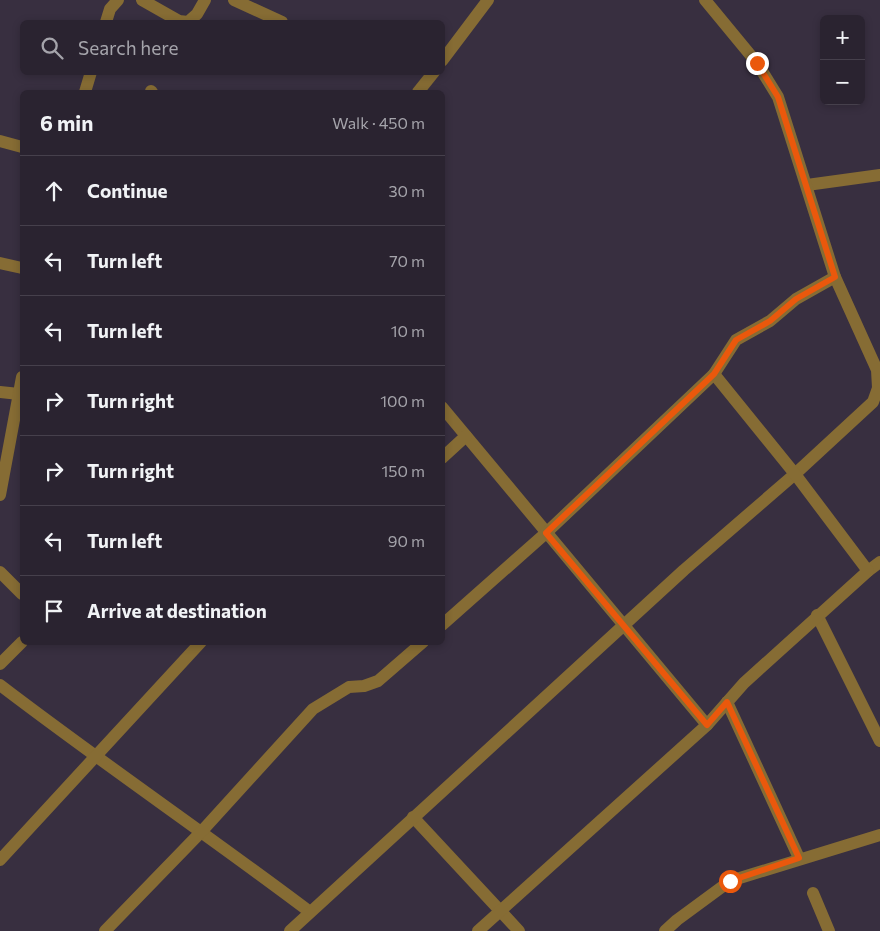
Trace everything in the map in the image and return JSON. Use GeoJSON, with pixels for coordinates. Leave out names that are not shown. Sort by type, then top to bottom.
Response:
{"type":"FeatureCollection","features":[{"type":"Feature","properties":{"kind":"street"},"geometry":{"type":"LineString","coordinates":[[107,20],[110,9],[118,0]]}},
{"type":"Feature","properties":{"kind":"street"},"geometry":{"type":"LineString","coordinates":[[142,0],[177,20]]}},
{"type":"Feature","properties":{"kind":"street"},"geometry":{"type":"LineString","coordinates":[[190,20],[197,14],[205,0]]}},
{"type":"Feature","properties":{"kind":"street"},"geometry":{"type":"LineString","coordinates":[[234,0],[278,20]]}},
{"type":"Feature","properties":{"kind":"street"},"geometry":{"type":"LineString","coordinates":[[447,48],[488,0]]}},
{"type":"Feature","properties":{"kind":"street"},"geometry":{"type":"LineString","coordinates":[[290,931],[684,570],[795,474],[868,407],[878,388],[877,370],[835,277],[778,97],[757,63],[705,0]]}},
{"type":"Feature","properties":{"kind":"street"},"geometry":{"type":"LineString","coordinates":[[86,90],[90,75]]}},
{"type":"Feature","properties":{"kind":"street"},"geometry":{"type":"LineString","coordinates":[[420,90],[432,75]]}},
{"type":"Feature","properties":{"kind":"street"},"geometry":{"type":"LineString","coordinates":[[0,141],[20,146]]}},
{"type":"Feature","properties":{"kind":"street"},"geometry":{"type":"LineString","coordinates":[[807,185],[880,176]]}},
{"type":"Feature","properties":{"kind":"street"},"geometry":{"type":"LineString","coordinates":[[0,263],[20,268]]}},
{"type":"Feature","properties":{"kind":"street"},"geometry":{"type":"LineString","coordinates":[[445,622],[546,533],[714,374],[736,340],[770,321],[796,299],[835,277]]}},
{"type":"Feature","properties":{"kind":"street"},"geometry":{"type":"LineString","coordinates":[[714,374],[795,474],[868,571]]}},
{"type":"Feature","properties":{"kind":"street"},"geometry":{"type":"LineString","coordinates":[[0,495],[20,388]]}},
{"type":"Feature","properties":{"kind":"street"},"geometry":{"type":"LineString","coordinates":[[0,392],[19,394]]}},
{"type":"Feature","properties":{"kind":"street"},"geometry":{"type":"LineString","coordinates":[[445,411],[623,627],[707,725]]}},
{"type":"Feature","properties":{"kind":"street"},"geometry":{"type":"LineString","coordinates":[[445,455],[466,436]]}},
{"type":"Feature","properties":{"kind":"street"},"geometry":{"type":"LineString","coordinates":[[478,931],[707,725],[744,683],[817,615],[880,562]]}},
{"type":"Feature","properties":{"kind":"street"},"geometry":{"type":"LineString","coordinates":[[0,572],[20,592]]}},
{"type":"Feature","properties":{"kind":"street"},"geometry":{"type":"LineString","coordinates":[[817,615],[880,741]]}},
{"type":"Feature","properties":{"kind":"street"},"geometry":{"type":"LineString","coordinates":[[0,664],[20,644]]}},
{"type":"Feature","properties":{"kind":"street"},"geometry":{"type":"LineString","coordinates":[[0,860],[199,645]]}},
{"type":"Feature","properties":{"kind":"street"},"geometry":{"type":"LineString","coordinates":[[105,931],[202,831],[313,709],[349,687],[364,686],[378,680],[419,645]]}},
{"type":"Feature","properties":{"kind":"street"},"geometry":{"type":"LineString","coordinates":[[0,686],[96,758],[202,831],[310,912]]}},
{"type":"Feature","properties":{"kind":"street"},"geometry":{"type":"LineString","coordinates":[[727,702],[799,858]]}},
{"type":"Feature","properties":{"kind":"street"},"geometry":{"type":"LineString","coordinates":[[413,818],[519,931]]}},
{"type":"Feature","properties":{"kind":"street"},"geometry":{"type":"LineString","coordinates":[[665,931],[676,920],[730,881],[799,858],[880,835]]}},
{"type":"Feature","properties":{"kind":"street"},"geometry":{"type":"LineString","coordinates":[[813,893],[829,931]]}},
{"type":"Feature","properties":{"kind":"route"},"geometry":{"type":"LineString","coordinates":[[730,881],[799,858],[727,702],[707,725],[546,533],[714,374],[736,340],[770,321],[796,299],[835,277],[778,97],[757,63]]}}]}
